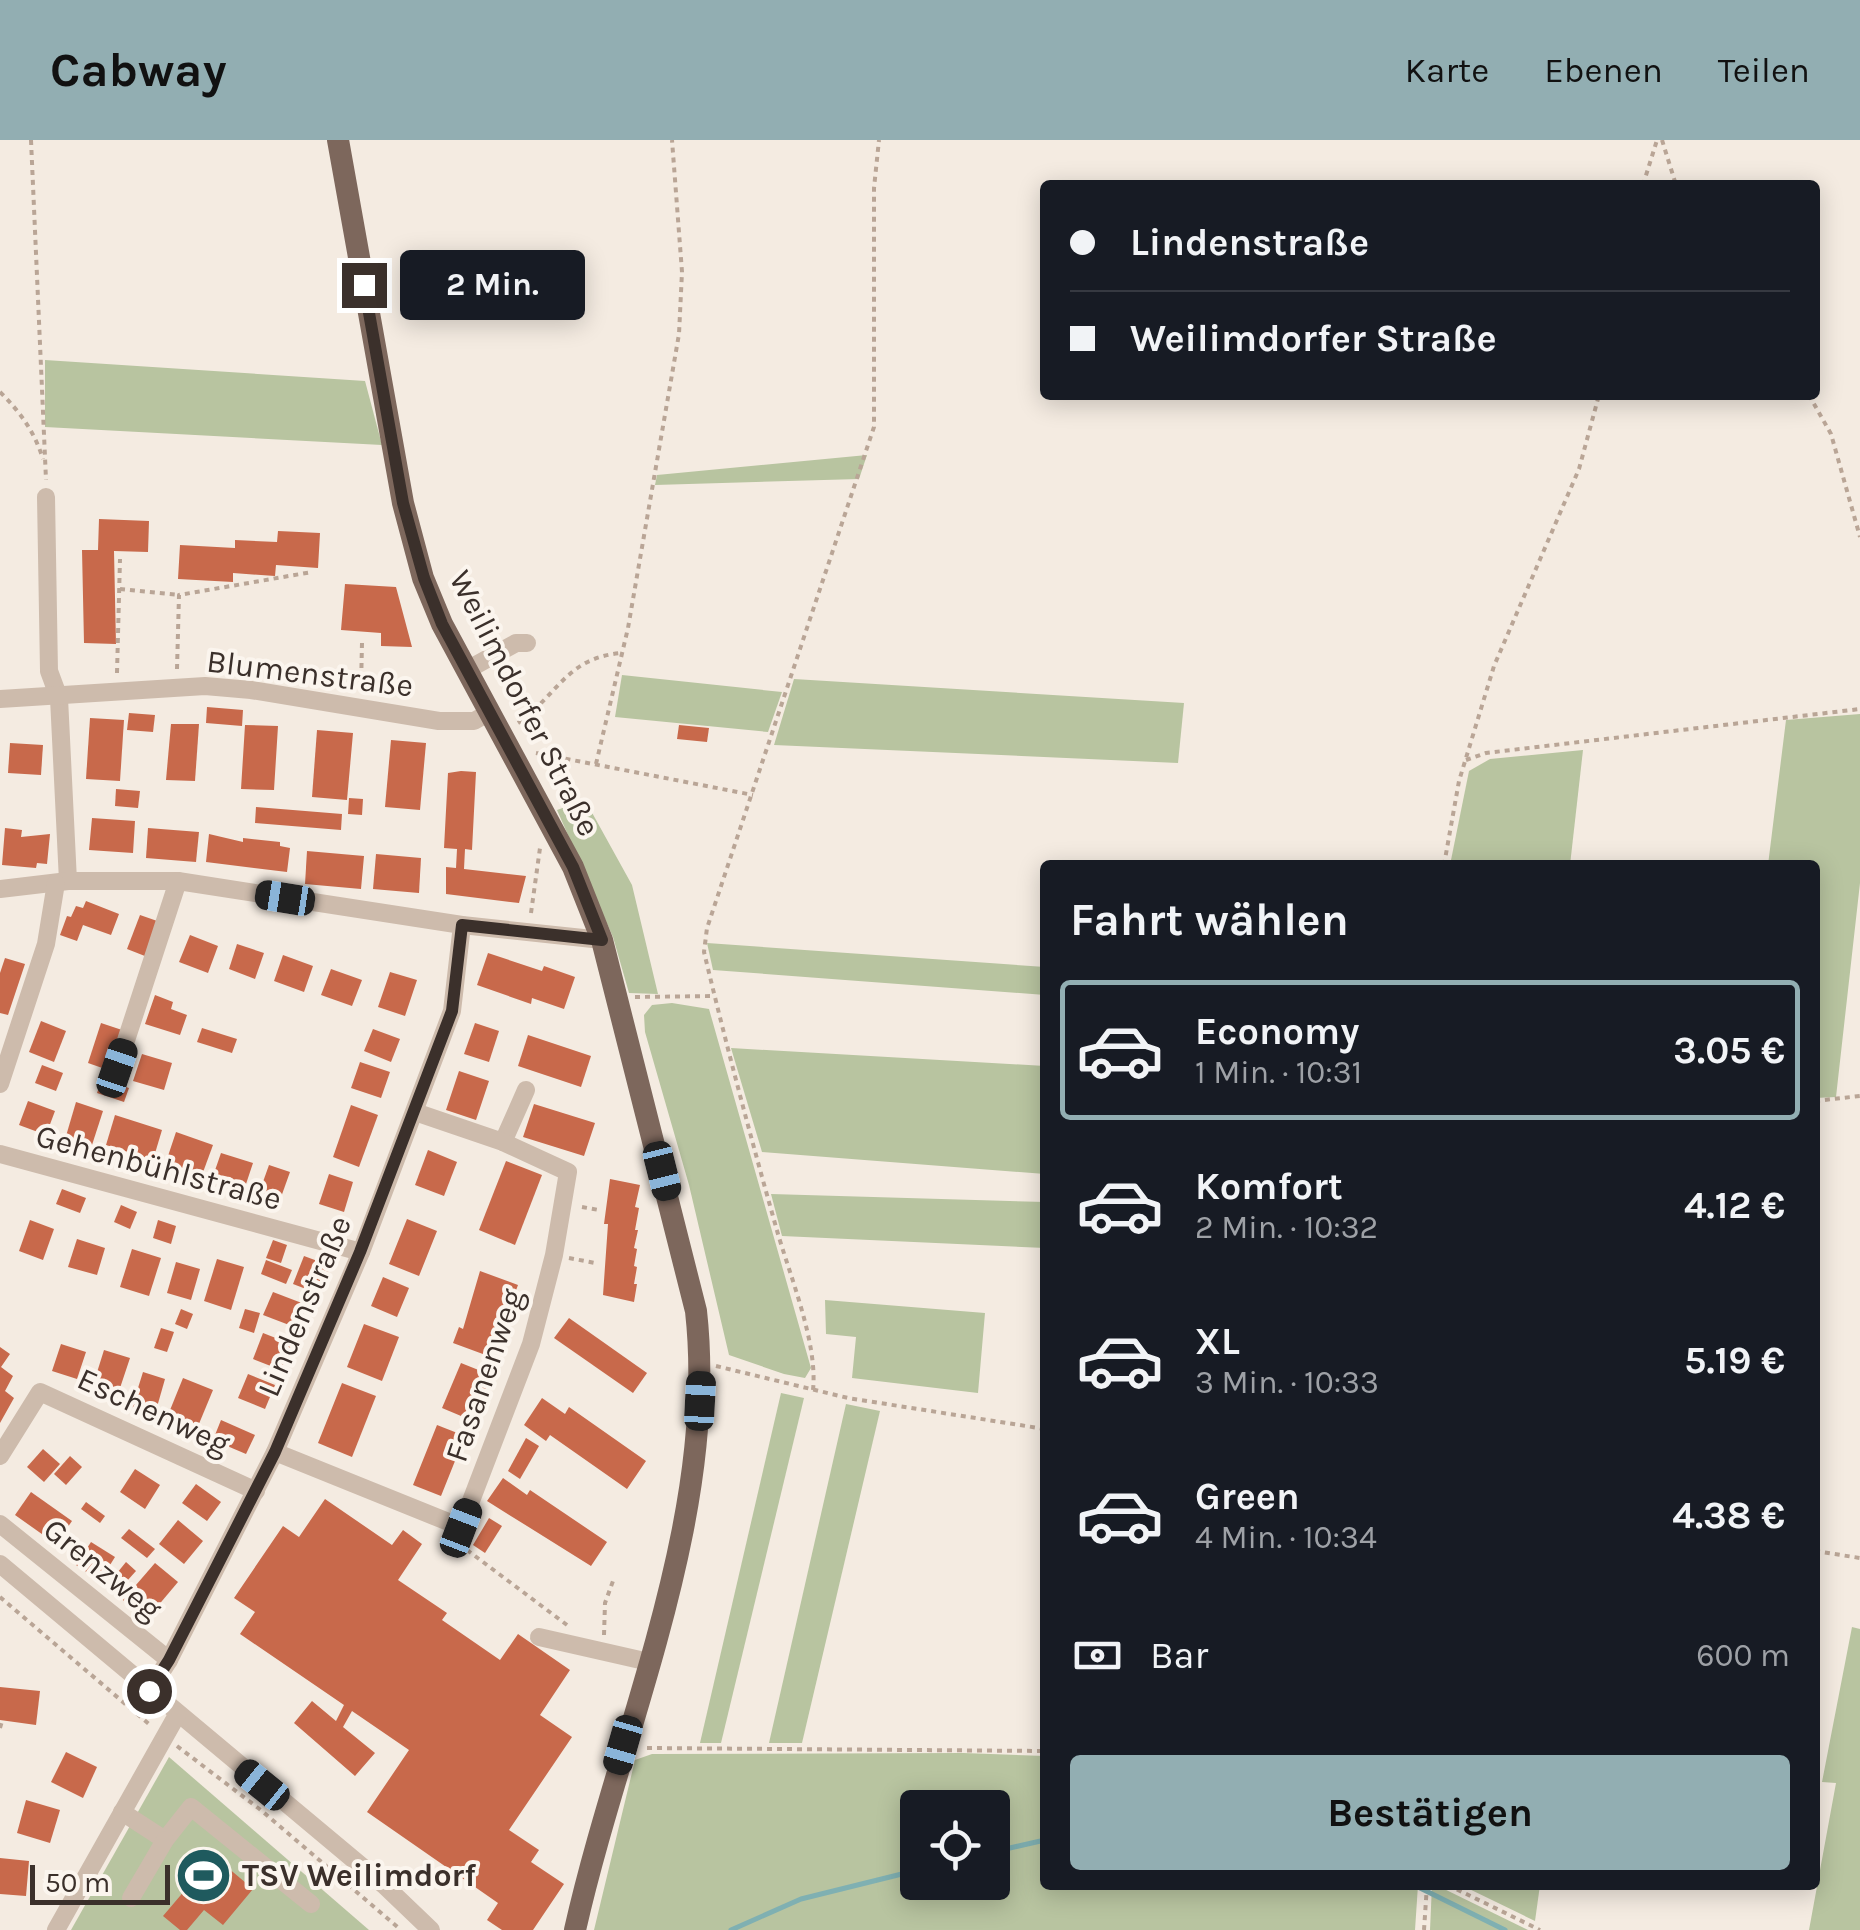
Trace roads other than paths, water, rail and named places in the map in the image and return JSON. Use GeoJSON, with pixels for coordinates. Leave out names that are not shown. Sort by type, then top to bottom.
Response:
{"type":"FeatureCollection","features":[{"type":"Feature","properties":{"kind":"main road","name":"Weilimdorfer Straße"},"geometry":{"type":"LineString","coordinates":[[338,140],[403,503],[424,578],[468,670],[573,867],[602,940],[696,1311],[702,1364],[696,1455],[649,1662],[574,1930]]}},
{"type":"Feature","properties":{"kind":"street"},"geometry":{"type":"LineString","coordinates":[[0,1084],[62,882],[59,698],[49,670],[46,497]]}},
{"type":"Feature","properties":{"kind":"street"},"geometry":{"type":"LineString","coordinates":[[468,670],[516,643],[527,644]]}},
{"type":"Feature","properties":{"kind":"street","name":"Blumenstraße"},"geometry":{"type":"LineString","coordinates":[[0,700],[176,688],[251,690],[462,722],[490,712]]}},
{"type":"Feature","properties":{"kind":"street"},"geometry":{"type":"LineString","coordinates":[[117,1068],[178,881]]}},
{"type":"Feature","properties":{"kind":"street"},"geometry":{"type":"LineString","coordinates":[[0,889],[62,882],[178,881],[462,925],[602,940]]}},
{"type":"Feature","properties":{"kind":"street","name":"Lindenstraße"},"geometry":{"type":"LineString","coordinates":[[149,1691],[169,1660],[275,1452],[360,1252],[452,1011],[462,925]]}},
{"type":"Feature","properties":{"kind":"street"},"geometry":{"type":"LineString","coordinates":[[503,1142],[526,1090]]}},
{"type":"Feature","properties":{"kind":"street","name":"Fasanenweg"},"geometry":{"type":"LineString","coordinates":[[275,1452],[461,1528],[531,1344],[554,1255],[568,1172],[503,1142],[414,1112]]}},
{"type":"Feature","properties":{"kind":"street","name":"Gehenbühlstraße"},"geometry":{"type":"LineString","coordinates":[[0,1154],[360,1252]]}},
{"type":"Feature","properties":{"kind":"street","name":"Eschenweg"},"geometry":{"type":"LineString","coordinates":[[0,1456],[40,1392],[256,1491]]}},
{"type":"Feature","properties":{"kind":"street","name":"Grenzweg"},"geometry":{"type":"LineString","coordinates":[[0,1524],[169,1660]]}},
{"type":"Feature","properties":{"kind":"street"},"geometry":{"type":"LineString","coordinates":[[0,1564],[384,1886],[431,1930]]}},
{"type":"Feature","properties":{"kind":"street"},"geometry":{"type":"LineString","coordinates":[[539,1637],[649,1662]]}},
{"type":"Feature","properties":{"kind":"street"},"geometry":{"type":"LineString","coordinates":[[56,1930],[177,1715]]}},
{"type":"Feature","properties":{"kind":"street"},"geometry":{"type":"LineString","coordinates":[[131,1898],[191,1807],[311,1904]]}},
{"type":"Feature","properties":{"kind":"street"},"geometry":{"type":"LineString","coordinates":[[122,1812],[166,1840]]}},
{"type":"Feature","properties":{"kind":"waterway"},"geometry":{"type":"LineString","coordinates":[[1010,1848],[1040,1841]]}},
{"type":"Feature","properties":{"kind":"waterway"},"geometry":{"type":"LineString","coordinates":[[731,1930],[801,1899],[900,1874]]}},
{"type":"Feature","properties":{"kind":"waterway"},"geometry":{"type":"LineString","coordinates":[[1424,1890],[1505,1930]]}},
{"type":"Feature","properties":{"kind":"place","name":"TSV Weilimdorf"},"geometry":{"type":"Point","coordinates":[203,1875]}}]}
